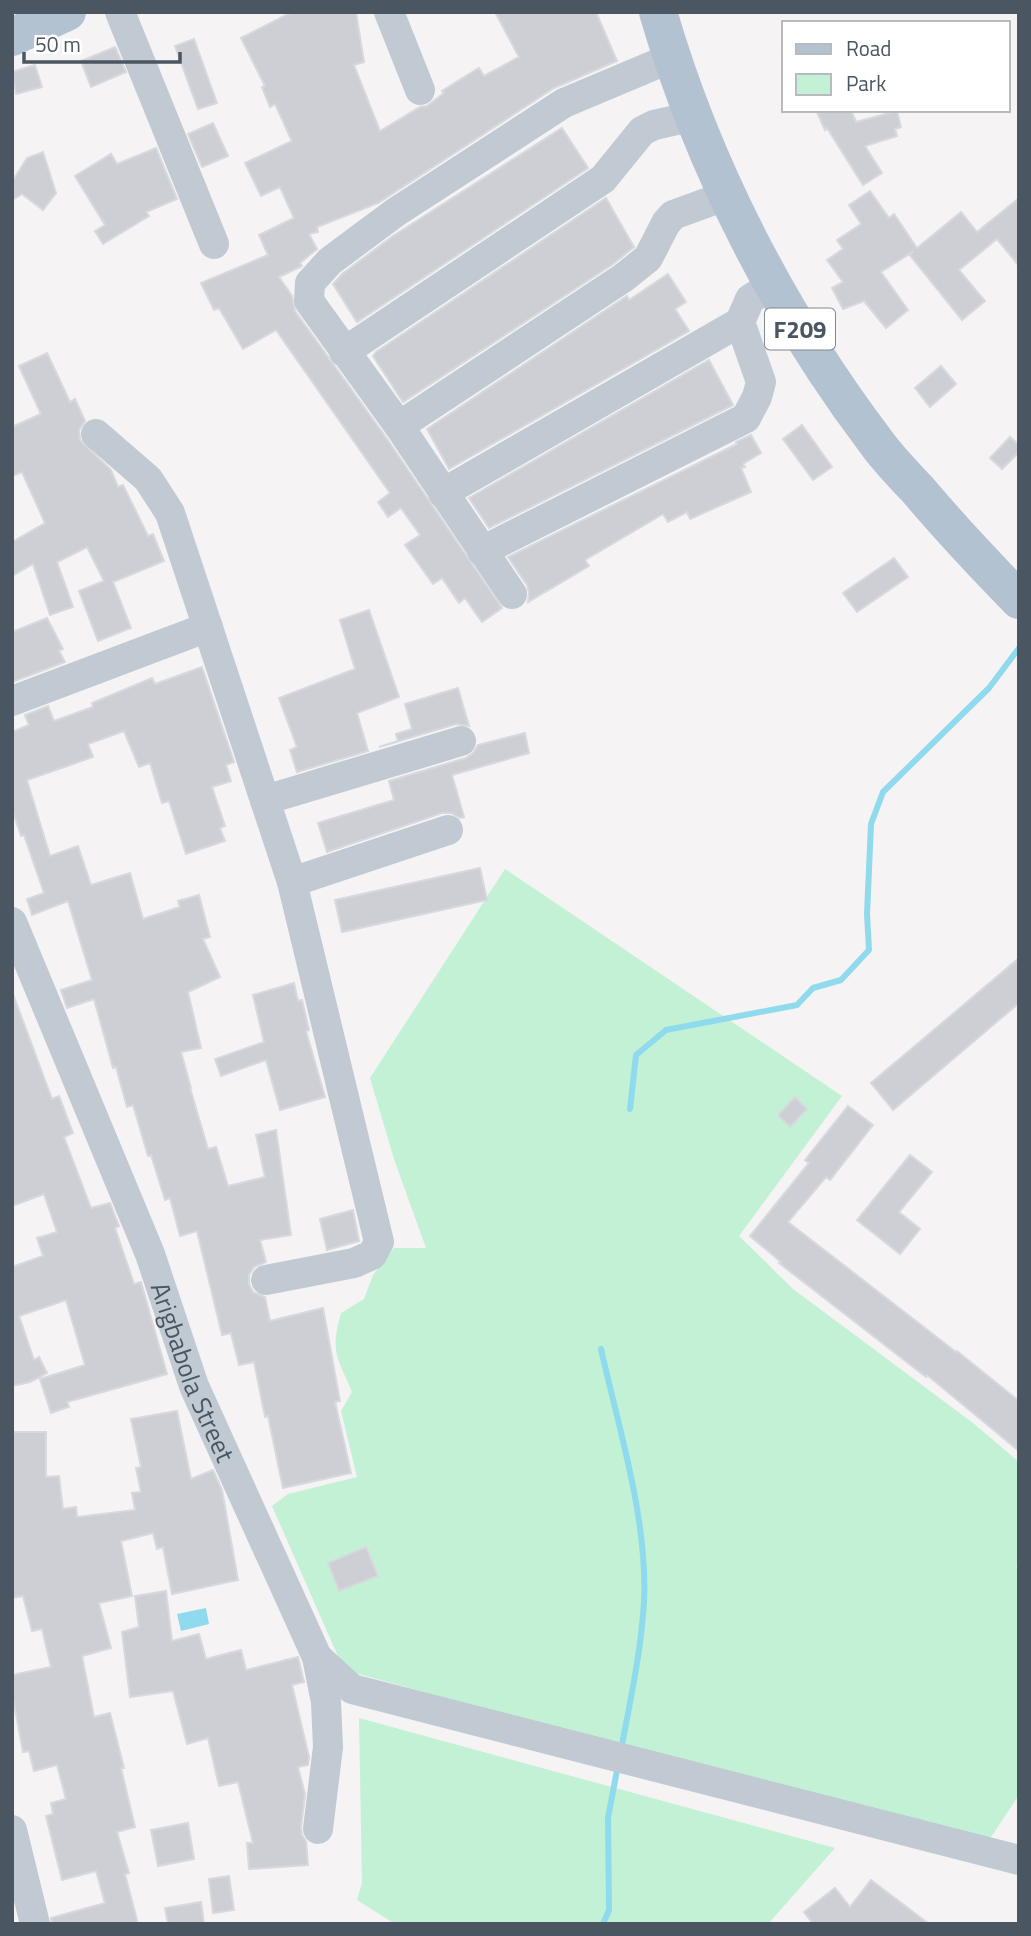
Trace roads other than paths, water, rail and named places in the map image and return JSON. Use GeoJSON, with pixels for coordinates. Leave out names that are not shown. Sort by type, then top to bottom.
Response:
{"type":"FeatureCollection","features":[{"type":"Feature","properties":{"kind":"main road"},"geometry":{"type":"LineString","coordinates":[[12,37],[67,12]]}},
{"type":"Feature","properties":{"kind":"main road","name":"F209"},"geometry":{"type":"LineString","coordinates":[[658,12],[671,58],[728,195],[774,284],[819,362],[877,444],[964,544],[1019,600]]}},
{"type":"Feature","properties":{"kind":"street"},"geometry":{"type":"LineString","coordinates":[[120,12],[214,244]]}},
{"type":"Feature","properties":{"kind":"street"},"geometry":{"type":"LineString","coordinates":[[389,12],[420,90]]}},
{"type":"Feature","properties":{"kind":"street"},"geometry":{"type":"LineString","coordinates":[[512,594],[399,426],[309,300],[310,283],[330,261],[396,212],[564,103],[671,58]]}},
{"type":"Feature","properties":{"kind":"street"},"geometry":{"type":"LineString","coordinates":[[344,352],[603,179],[642,131],[654,125],[694,116]]}},
{"type":"Feature","properties":{"kind":"street"},"geometry":{"type":"LineString","coordinates":[[399,426],[623,278],[648,258],[673,215],[728,195]]}},
{"type":"Feature","properties":{"kind":"street"},"geometry":{"type":"LineString","coordinates":[[443,493],[740,322],[750,299],[774,284]]}},
{"type":"Feature","properties":{"kind":"street"},"geometry":{"type":"LineString","coordinates":[[482,551],[746,418],[761,382],[740,322]]}},
{"type":"Feature","properties":{"kind":"street"},"geometry":{"type":"LineString","coordinates":[[96,434],[148,478],[170,513],[292,882],[379,1242],[372,1255],[354,1263],[266,1280]]}},
{"type":"Feature","properties":{"kind":"street"},"geometry":{"type":"LineString","coordinates":[[12,701],[208,627]]}},
{"type":"Feature","properties":{"kind":"street"},"geometry":{"type":"LineString","coordinates":[[265,800],[461,741]]}},
{"type":"Feature","properties":{"kind":"street"},"geometry":{"type":"LineString","coordinates":[[292,882],[448,830]]}},
{"type":"Feature","properties":{"kind":"street","name":"Arigbabola Street"},"geometry":{"type":"LineString","coordinates":[[12,922],[150,1254],[194,1386],[317,1657],[326,1702],[328,1746],[318,1829]]}},
{"type":"Feature","properties":{"kind":"street"},"geometry":{"type":"LineString","coordinates":[[317,1657],[352,1689],[1019,1860]]}},
{"type":"Feature","properties":{"kind":"street"},"geometry":{"type":"LineString","coordinates":[[12,1830],[35,1924]]}},
{"type":"Feature","properties":{"kind":"water"},"geometry":{"type":"Polygon","coordinates":[[[206,1608],[209,1624],[181,1631],[177,1614],[206,1608]]]}},
{"type":"Feature","properties":{"kind":"waterway"},"geometry":{"type":"LineString","coordinates":[[630,1109],[636,1055],[666,1030],[797,1005],[813,988],[841,980],[869,950],[867,914],[871,824],[883,792],[989,688],[1019,648]]}},
{"type":"Feature","properties":{"kind":"waterway"},"geometry":{"type":"LineString","coordinates":[[601,1349],[631,1475],[642,1540],[644,1571],[640,1639],[621,1750]]}},
{"type":"Feature","properties":{"kind":"waterway"},"geometry":{"type":"LineString","coordinates":[[603,1924],[609,1910],[608,1818],[618,1765]]}}]}
